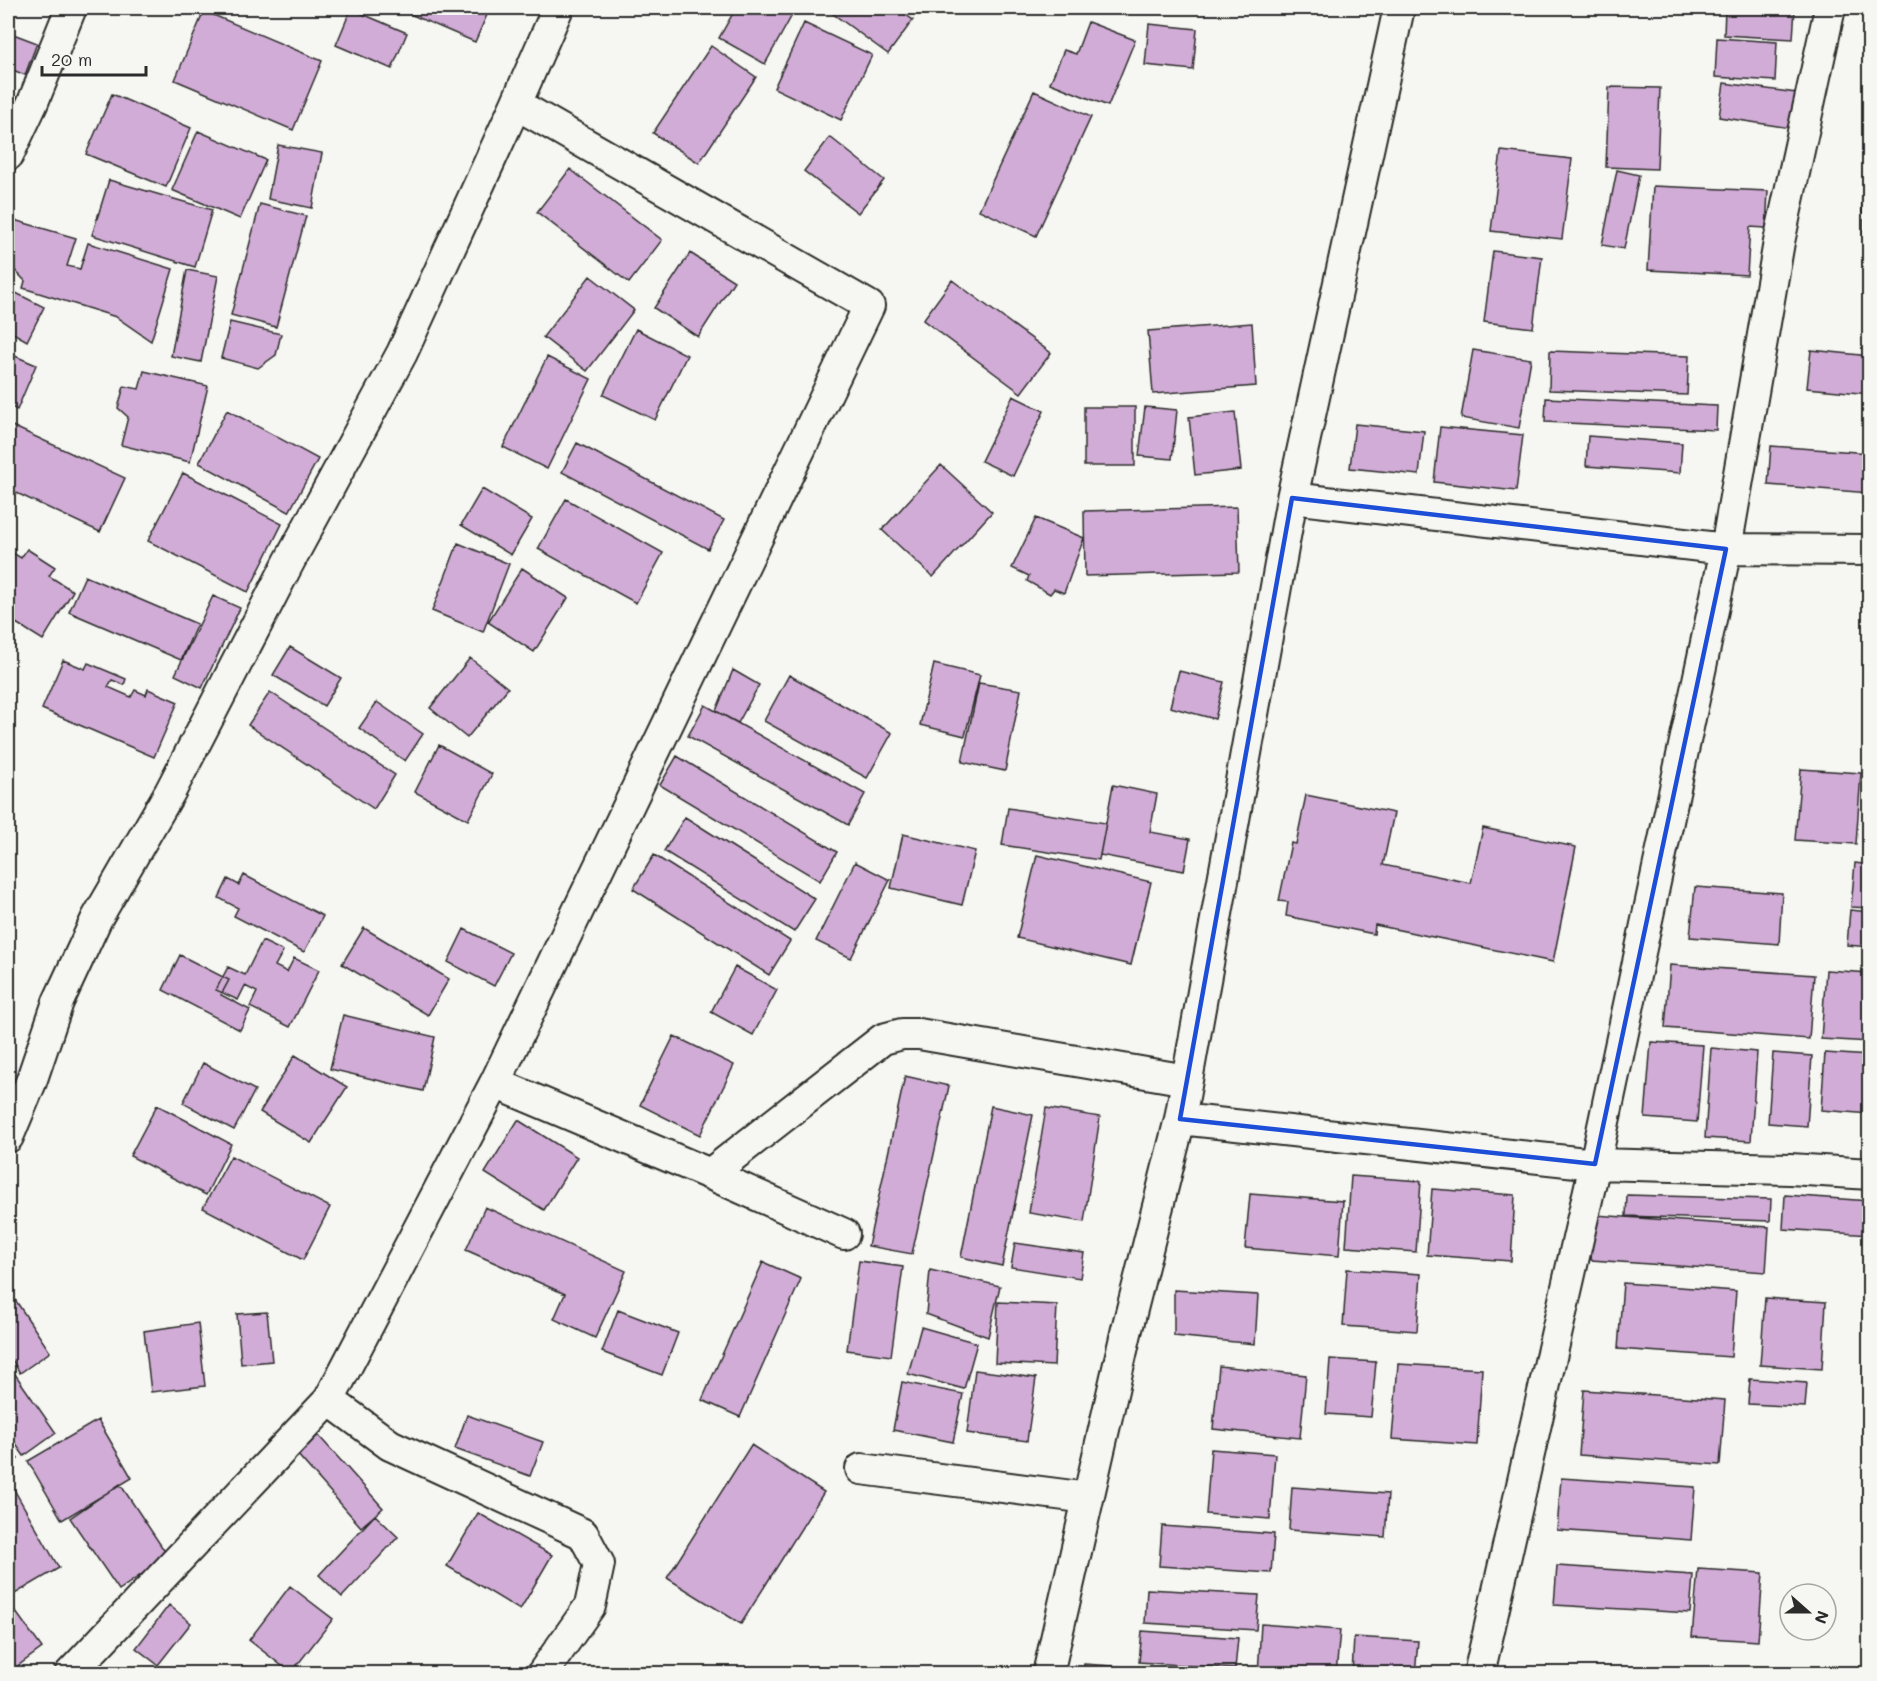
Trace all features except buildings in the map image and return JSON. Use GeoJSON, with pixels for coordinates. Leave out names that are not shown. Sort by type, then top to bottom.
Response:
{"type":"FeatureCollection","features":[{"type":"Feature","properties":{"kind":"street"},"geometry":{"type":"LineString","coordinates":[[8,155],[33,102],[71,8]]}},
{"type":"Feature","properties":{"kind":"street"},"geometry":{"type":"LineString","coordinates":[[8,1137],[31,1082],[58,1002],[97,918],[170,792],[402,353],[558,8]]}},
{"type":"Feature","properties":{"kind":"street"},"geometry":{"type":"LineString","coordinates":[[1048,1674],[1126,1333],[1180,1119],[1292,498],[1399,8]]}},
{"type":"Feature","properties":{"kind":"street"},"geometry":{"type":"LineString","coordinates":[[1479,1674],[1595,1164],[1725,549],[1779,243],[1830,8]]}},
{"type":"Feature","properties":{"kind":"street"},"geometry":{"type":"LineString","coordinates":[[70,1674],[328,1400],[495,1083],[869,306],[516,104]]}},
{"type":"Feature","properties":{"kind":"street"},"geometry":{"type":"LineString","coordinates":[[1292,498],[1725,549],[1869,550]]}},
{"type":"Feature","properties":{"kind":"street"},"geometry":{"type":"LineString","coordinates":[[710,1174],[883,1039],[902,1034],[919,1034],[1186,1080]]}},
{"type":"Feature","properties":{"kind":"street"},"geometry":{"type":"LineString","coordinates":[[495,1083],[710,1174],[844,1234]]}},
{"type":"Feature","properties":{"kind":"street"},"geometry":{"type":"LineString","coordinates":[[1180,1119],[1595,1164],[1790,1169],[1869,1174]]}},
{"type":"Feature","properties":{"kind":"street"},"geometry":{"type":"LineString","coordinates":[[328,1400],[390,1445],[583,1534],[599,1564],[590,1606],[542,1674]]}},
{"type":"Feature","properties":{"kind":"street"},"geometry":{"type":"LineString","coordinates":[[861,1469],[1088,1498]]}},
{"type":"Feature","properties":{"kind":"highlighted area"},"geometry":{"type":"Polygon","coordinates":[[[1292,498],[1726,549],[1595,1164],[1180,1119],[1292,498]]]}}]}
